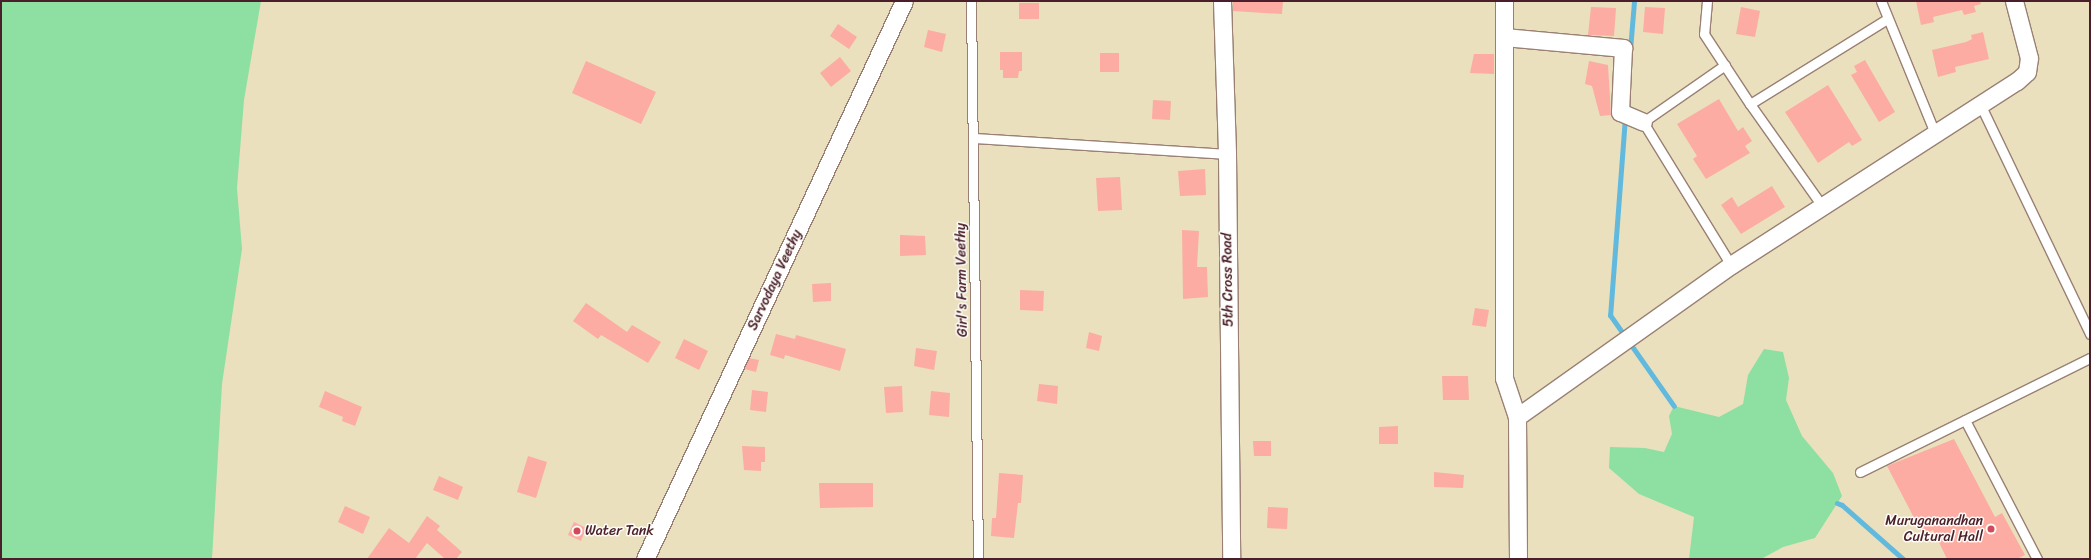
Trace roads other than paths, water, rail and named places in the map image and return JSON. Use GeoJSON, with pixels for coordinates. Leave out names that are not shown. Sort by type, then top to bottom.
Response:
{"type":"FeatureCollection","features":[{"type":"Feature","properties":{"kind":"street","name":"Sarvodaya Veethy"},"geometry":{"type":"LineString","coordinates":[[645,559],[904,1]]}},
{"type":"Feature","properties":{"kind":"street","name":"5th Cross Road"},"geometry":{"type":"LineString","coordinates":[[1222,1],[1226,154],[1231,559]]}},
{"type":"Feature","properties":{"kind":"street"},"geometry":{"type":"LineString","coordinates":[[1504,1],[1504,378],[1517,417],[1518,559]]}},
{"type":"Feature","properties":{"kind":"street"},"geometry":{"type":"LineString","coordinates":[[1517,417],[1731,265],[1823,207],[2028,72],[2029,58],[2014,1]]}},
{"type":"Feature","properties":{"kind":"street"},"geometry":{"type":"LineString","coordinates":[[1504,37],[1623,48],[1620,112],[1643,122]]}},
{"type":"Feature","properties":{"kind":"lane","name":"Girl's Farm Veethy"},"geometry":{"type":"LineString","coordinates":[[971,1],[975,138],[978,559]]}},
{"type":"Feature","properties":{"kind":"lane"},"geometry":{"type":"LineString","coordinates":[[1707,1],[1704,34],[1750,104],[1823,207]]}},
{"type":"Feature","properties":{"kind":"lane"},"geometry":{"type":"LineString","coordinates":[[1881,1],[1887,19],[1935,133]]}},
{"type":"Feature","properties":{"kind":"lane"},"geometry":{"type":"LineString","coordinates":[[1750,104],[1887,19]]}},
{"type":"Feature","properties":{"kind":"lane"},"geometry":{"type":"LineString","coordinates":[[1725,65],[1643,122],[1731,265]]}},
{"type":"Feature","properties":{"kind":"lane"},"geometry":{"type":"LineString","coordinates":[[1980,104],[2090,334]]}},
{"type":"Feature","properties":{"kind":"lane"},"geometry":{"type":"LineString","coordinates":[[975,138],[1226,154]]}},
{"type":"Feature","properties":{"kind":"lane"},"geometry":{"type":"LineString","coordinates":[[1860,472],[2090,358]]}},
{"type":"Feature","properties":{"kind":"lane"},"geometry":{"type":"LineString","coordinates":[[1964,420],[2037,559]]}},
{"type":"Feature","properties":{"kind":"waterway"},"geometry":{"type":"LineString","coordinates":[[1630,50],[1634,1]]}},
{"type":"Feature","properties":{"kind":"waterway"},"geometry":{"type":"LineString","coordinates":[[1625,117],[1610,315],[1674,406]]}},
{"type":"Feature","properties":{"kind":"waterway"},"geometry":{"type":"LineString","coordinates":[[1837,503],[1842,505],[1903,559]]}},
{"type":"Feature","properties":{"kind":"place","name":"Muruganandhan Cultural Hall"},"geometry":{"type":"Point","coordinates":[1991,529]}},
{"type":"Feature","properties":{"kind":"place","name":"Water Tank"},"geometry":{"type":"Point","coordinates":[577,531]}}]}
